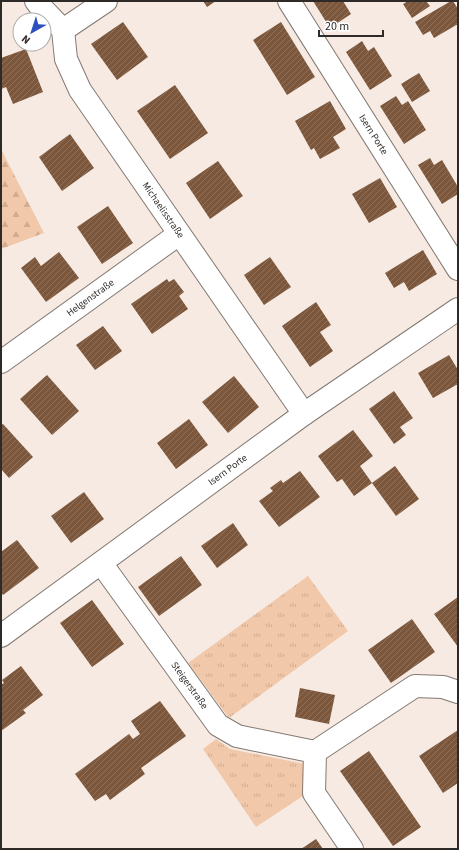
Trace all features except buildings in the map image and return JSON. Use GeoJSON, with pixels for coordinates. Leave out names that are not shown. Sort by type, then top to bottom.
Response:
{"type":"FeatureCollection","features":[{"type":"Feature","properties":{"kind":"street"},"geometry":{"type":"LineString","coordinates":[[36,1],[62,30],[106,1]]}},
{"type":"Feature","properties":{"kind":"street","name":"Isern Porte"},"geometry":{"type":"LineString","coordinates":[[289,1],[458,268]]}},
{"type":"Feature","properties":{"kind":"street","name":"Michaelisstraße"},"geometry":{"type":"LineString","coordinates":[[62,30],[66,59],[80,90],[304,414]]}},
{"type":"Feature","properties":{"kind":"street","name":"Helgenstraße"},"geometry":{"type":"LineString","coordinates":[[1,362],[179,234]]}},
{"type":"Feature","properties":{"kind":"street","name":"Isern Porte"},"geometry":{"type":"LineString","coordinates":[[1,636],[304,414],[458,309]]}},
{"type":"Feature","properties":{"kind":"street","name":"Steigerstraße"},"geometry":{"type":"LineString","coordinates":[[101,563],[218,725],[237,736],[315,752]]}},
{"type":"Feature","properties":{"kind":"street"},"geometry":{"type":"LineString","coordinates":[[352,849],[314,793],[315,752],[415,686],[443,687],[458,692]]}},
{"type":"Feature","properties":{"kind":"green space"},"geometry":{"type":"Polygon","coordinates":[[[1,149],[44,233],[1,249],[1,149]]]}},
{"type":"Feature","properties":{"kind":"green space"},"geometry":{"type":"Polygon","coordinates":[[[308,576],[348,631],[229,718],[188,663],[308,576]]]}},
{"type":"Feature","properties":{"kind":"green space"},"geometry":{"type":"Polygon","coordinates":[[[216,739],[230,749],[305,764],[306,794],[256,827],[203,749],[216,739]]]}}]}
